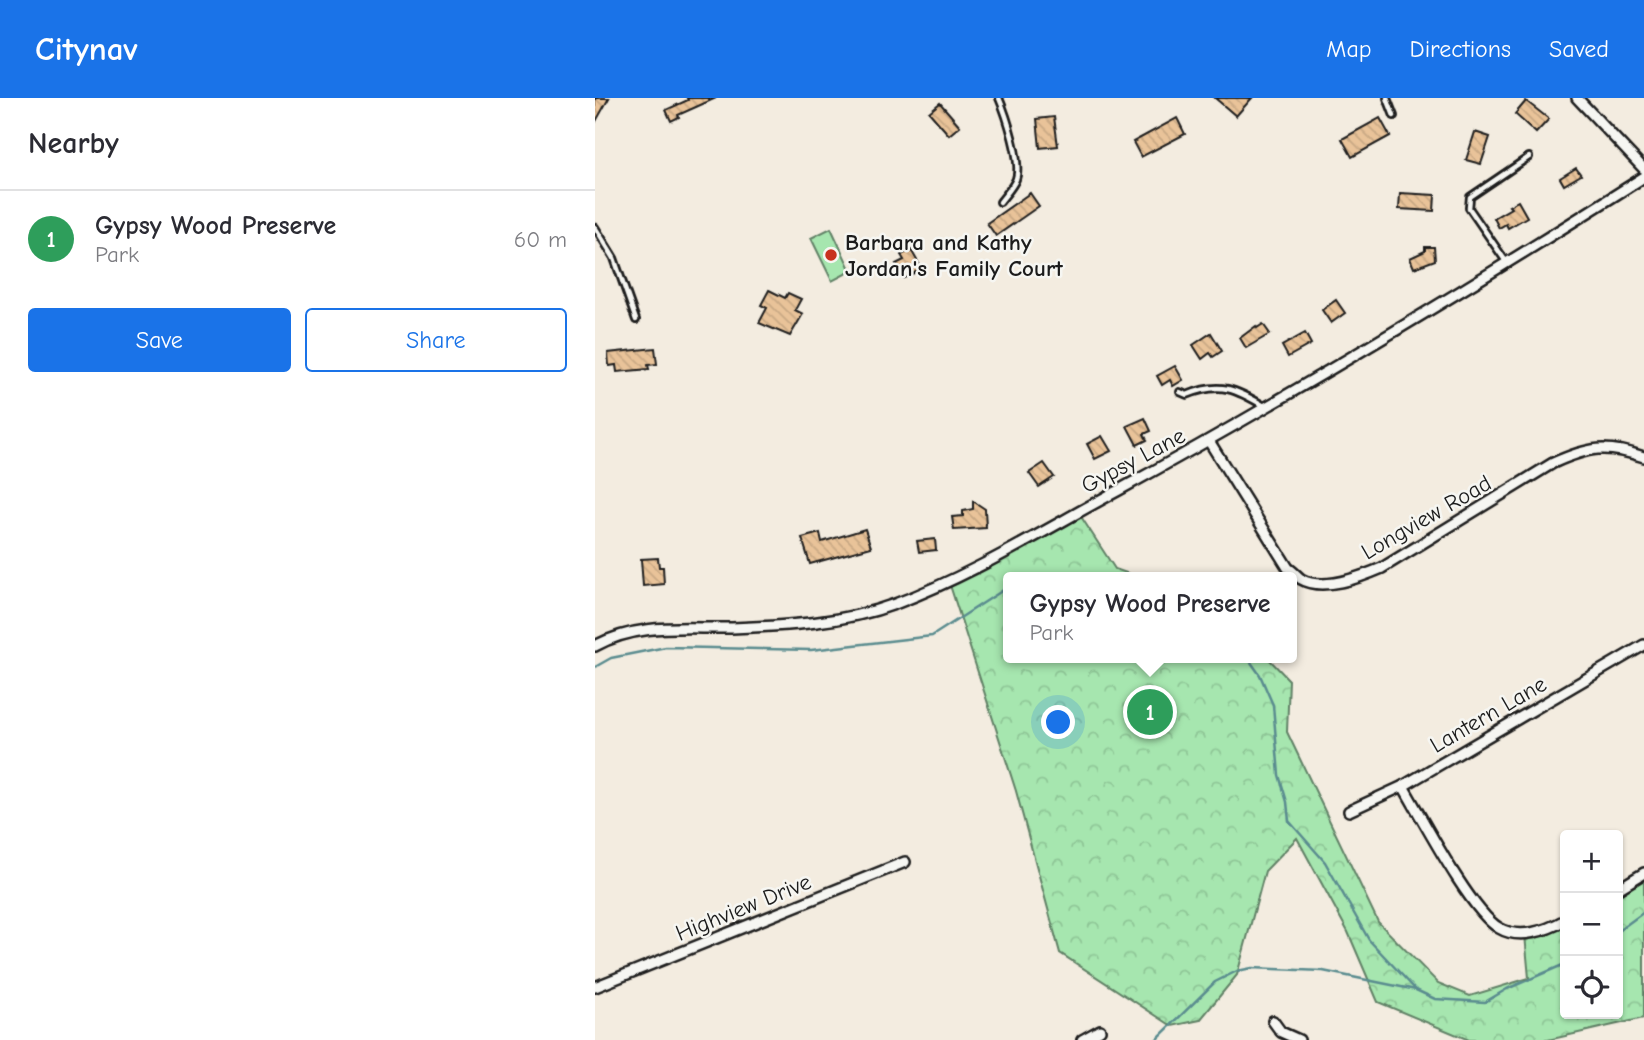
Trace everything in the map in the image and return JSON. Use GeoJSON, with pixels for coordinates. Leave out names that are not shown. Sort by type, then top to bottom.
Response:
{"type":"FeatureCollection","features":[{"type":"Feature","properties":{"kind":"street"},"geometry":{"type":"LineString","coordinates":[[1577,98],[1644,169]]}},
{"type":"Feature","properties":{"kind":"street","name":"Gypsy Lane"},"geometry":{"type":"LineString","coordinates":[[595,646],[615,635],[638,629],[736,628],[837,620],[892,606],[949,582],[1209,441],[1507,264],[1644,177]]}},
{"type":"Feature","properties":{"kind":"street","name":"Longview Road"},"geometry":{"type":"LineString","coordinates":[[1209,441],[1293,572]]}},
{"type":"Feature","properties":{"kind":"street","name":"Longview Road"},"geometry":{"type":"LineString","coordinates":[[1297,575],[1303,581],[1330,584],[1355,580],[1382,568],[1553,463],[1571,456],[1611,448],[1644,457]]}},
{"type":"Feature","properties":{"kind":"street","name":"Lantern Lane"},"geometry":{"type":"LineString","coordinates":[[1349,811],[1402,786],[1644,645]]}},
{"type":"Feature","properties":{"kind":"street"},"geometry":{"type":"LineString","coordinates":[[1402,786],[1476,907],[1499,929],[1525,935],[1560,922]]}},
{"type":"Feature","properties":{"kind":"street","name":"Highview Drive"},"geometry":{"type":"LineString","coordinates":[[595,987],[905,862]]}},
{"type":"Feature","properties":{"kind":"street"},"geometry":{"type":"LineString","coordinates":[[1623,886],[1644,873]]}},
{"type":"Feature","properties":{"kind":"street"},"geometry":{"type":"LineString","coordinates":[[1273,1021],[1281,1032],[1299,1040]]}},
{"type":"Feature","properties":{"kind":"street"},"geometry":{"type":"LineString","coordinates":[[1082,1040],[1100,1030]]}},
{"type":"Feature","properties":{"kind":"lane"},"geometry":{"type":"LineString","coordinates":[[999,98],[1017,166],[1017,179],[1000,202]]}},
{"type":"Feature","properties":{"kind":"lane"},"geometry":{"type":"LineString","coordinates":[[1387,98],[1394,116]]}},
{"type":"Feature","properties":{"kind":"lane"},"geometry":{"type":"LineString","coordinates":[[1507,264],[1469,208],[1470,197],[1529,157]]}},
{"type":"Feature","properties":{"kind":"lane"},"geometry":{"type":"LineString","coordinates":[[595,227],[614,258],[636,320]]}},
{"type":"Feature","properties":{"kind":"lane"},"geometry":{"type":"LineString","coordinates":[[1180,392],[1187,394],[1206,387],[1233,390],[1266,407]]}},
{"type":"Feature","properties":{"kind":"green space","name":"Barbara and Kathy Jordan's Family Court"},"geometry":{"type":"Polygon","coordinates":[[[831,228],[851,271],[832,281],[811,238],[831,228]]]}},
{"type":"Feature","properties":{"kind":"green space"},"geometry":{"type":"Polygon","coordinates":[[[1078,512],[1115,569],[1124,572],[1003,572],[1003,663],[1273,663],[1289,680],[1287,732],[1378,922],[1438,983],[1470,996],[1529,978],[1525,935],[1560,922],[1560,1019],[1623,1019],[1623,886],[1644,874],[1644,1018],[1548,1040],[1469,1040],[1378,1002],[1348,932],[1297,838],[1265,871],[1237,975],[1200,1020],[1172,1026],[1060,953],[1016,791],[949,582],[1078,512]]]}},
{"type":"Feature","properties":{"kind":"building"},"geometry":{"type":"Polygon","coordinates":[[[595,98],[609,98],[595,123],[595,98]]]}},
{"type":"Feature","properties":{"kind":"building"},"geometry":{"type":"Polygon","coordinates":[[[687,98],[716,98],[678,115],[679,117],[671,121],[666,110],[688,100],[687,98]]]}},
{"type":"Feature","properties":{"kind":"building"},"geometry":{"type":"Polygon","coordinates":[[[1215,98],[1252,98],[1236,116],[1215,98]]]}},
{"type":"Feature","properties":{"kind":"building"},"geometry":{"type":"Polygon","coordinates":[[[1526,101],[1549,119],[1536,133],[1515,114],[1526,101]]]}},
{"type":"Feature","properties":{"kind":"building"},"geometry":{"type":"Polygon","coordinates":[[[940,103],[960,126],[949,135],[929,112],[940,103]]]}},
{"type":"Feature","properties":{"kind":"building"},"geometry":{"type":"Polygon","coordinates":[[[1054,117],[1058,146],[1040,148],[1037,119],[1054,117]]]}},
{"type":"Feature","properties":{"kind":"building"},"geometry":{"type":"Polygon","coordinates":[[[1177,118],[1185,134],[1141,157],[1133,142],[1177,118]]]}},
{"type":"Feature","properties":{"kind":"building"},"geometry":{"type":"Polygon","coordinates":[[[1380,118],[1390,136],[1352,157],[1342,139],[1380,118]]]}},
{"type":"Feature","properties":{"kind":"building"},"geometry":{"type":"Polygon","coordinates":[[[1475,132],[1490,137],[1481,164],[1466,160],[1475,132]]]}},
{"type":"Feature","properties":{"kind":"building"},"geometry":{"type":"Polygon","coordinates":[[[1576,168],[1581,175],[1564,185],[1560,178],[1576,168]]]}},
{"type":"Feature","properties":{"kind":"building"},"geometry":{"type":"Polygon","coordinates":[[[1030,193],[1039,206],[996,236],[987,223],[1030,193]]]}},
{"type":"Feature","properties":{"kind":"building"},"geometry":{"type":"Polygon","coordinates":[[[1400,193],[1435,195],[1434,211],[1399,209],[1400,193]]]}},
{"type":"Feature","properties":{"kind":"building"},"geometry":{"type":"Polygon","coordinates":[[[1518,201],[1527,217],[1508,228],[1506,224],[1499,228],[1494,218],[1518,201]]]}},
{"type":"Feature","properties":{"kind":"building"},"geometry":{"type":"Polygon","coordinates":[[[1425,247],[1434,247],[1435,260],[1414,268],[1410,258],[1425,251],[1425,247]]]}},
{"type":"Feature","properties":{"kind":"building"},"geometry":{"type":"Polygon","coordinates":[[[911,250],[922,269],[904,278],[896,264],[904,260],[901,255],[911,250]]]}},
{"type":"Feature","properties":{"kind":"building"},"geometry":{"type":"Polygon","coordinates":[[[769,290],[785,298],[788,293],[801,299],[795,310],[803,314],[790,336],[759,323],[767,308],[761,305],[769,290]]]}},
{"type":"Feature","properties":{"kind":"building"},"geometry":{"type":"Polygon","coordinates":[[[1336,300],[1345,313],[1331,323],[1322,310],[1336,300]]]}},
{"type":"Feature","properties":{"kind":"building"},"geometry":{"type":"Polygon","coordinates":[[[1263,324],[1270,334],[1246,348],[1240,338],[1263,324]]]}},
{"type":"Feature","properties":{"kind":"building"},"geometry":{"type":"Polygon","coordinates":[[[1211,333],[1222,351],[1213,357],[1210,353],[1202,359],[1193,345],[1211,333]]]}},
{"type":"Feature","properties":{"kind":"building"},"geometry":{"type":"Polygon","coordinates":[[[1305,333],[1311,344],[1288,357],[1282,346],[1305,333]]]}},
{"type":"Feature","properties":{"kind":"building"},"geometry":{"type":"Polygon","coordinates":[[[655,348],[657,364],[648,365],[649,369],[617,372],[616,365],[609,366],[608,353],[655,348]]]}},
{"type":"Feature","properties":{"kind":"building"},"geometry":{"type":"Polygon","coordinates":[[[1175,366],[1183,380],[1173,386],[1170,380],[1162,385],[1157,376],[1175,366]]]}},
{"type":"Feature","properties":{"kind":"building"},"geometry":{"type":"Polygon","coordinates":[[[1145,418],[1151,431],[1144,434],[1147,440],[1137,445],[1127,426],[1145,418]]]}},
{"type":"Feature","properties":{"kind":"building"},"geometry":{"type":"Polygon","coordinates":[[[1102,436],[1111,451],[1095,459],[1087,444],[1102,436]]]}},
{"type":"Feature","properties":{"kind":"building"},"geometry":{"type":"Polygon","coordinates":[[[1044,463],[1054,477],[1039,487],[1029,473],[1044,463]]]}},
{"type":"Feature","properties":{"kind":"building"},"geometry":{"type":"Polygon","coordinates":[[[973,501],[985,509],[986,528],[954,530],[952,517],[963,516],[963,511],[973,509],[973,501]]]}},
{"type":"Feature","properties":{"kind":"building"},"geometry":{"type":"Polygon","coordinates":[[[865,529],[871,547],[810,564],[802,538],[820,533],[822,542],[865,529]]]}},
{"type":"Feature","properties":{"kind":"building"},"geometry":{"type":"Polygon","coordinates":[[[935,539],[936,550],[919,552],[917,541],[935,539]]]}},
{"type":"Feature","properties":{"kind":"building"},"geometry":{"type":"Polygon","coordinates":[[[658,558],[659,567],[663,567],[664,584],[643,586],[641,559],[658,558]]]}},
{"type":"Feature","properties":{"kind":"waterway"},"geometry":{"type":"LineString","coordinates":[[595,667],[611,658],[666,647],[811,650],[932,636],[1003,590]]}},
{"type":"Feature","properties":{"kind":"waterway"},"geometry":{"type":"LineString","coordinates":[[1252,663],[1273,705],[1279,775],[1289,821],[1325,862],[1369,940],[1416,990]]}},
{"type":"Feature","properties":{"kind":"waterway"},"geometry":{"type":"LineString","coordinates":[[1623,927],[1644,912]]}},
{"type":"Feature","properties":{"kind":"waterway"},"geometry":{"type":"LineString","coordinates":[[1156,1040],[1215,982],[1237,971],[1252,968],[1323,971],[1416,990],[1435,999],[1485,1002],[1507,989],[1560,966]]}},
{"type":"Feature","properties":{"kind":"place","name":"Barbara and Kathy Jordan's Family Court"},"geometry":{"type":"Point","coordinates":[831,255]}},
{"type":"Feature","properties":{"kind":"place","name":"Gypsy Wood Preserve"},"geometry":{"type":"Point","coordinates":[1150,712]}}]}
